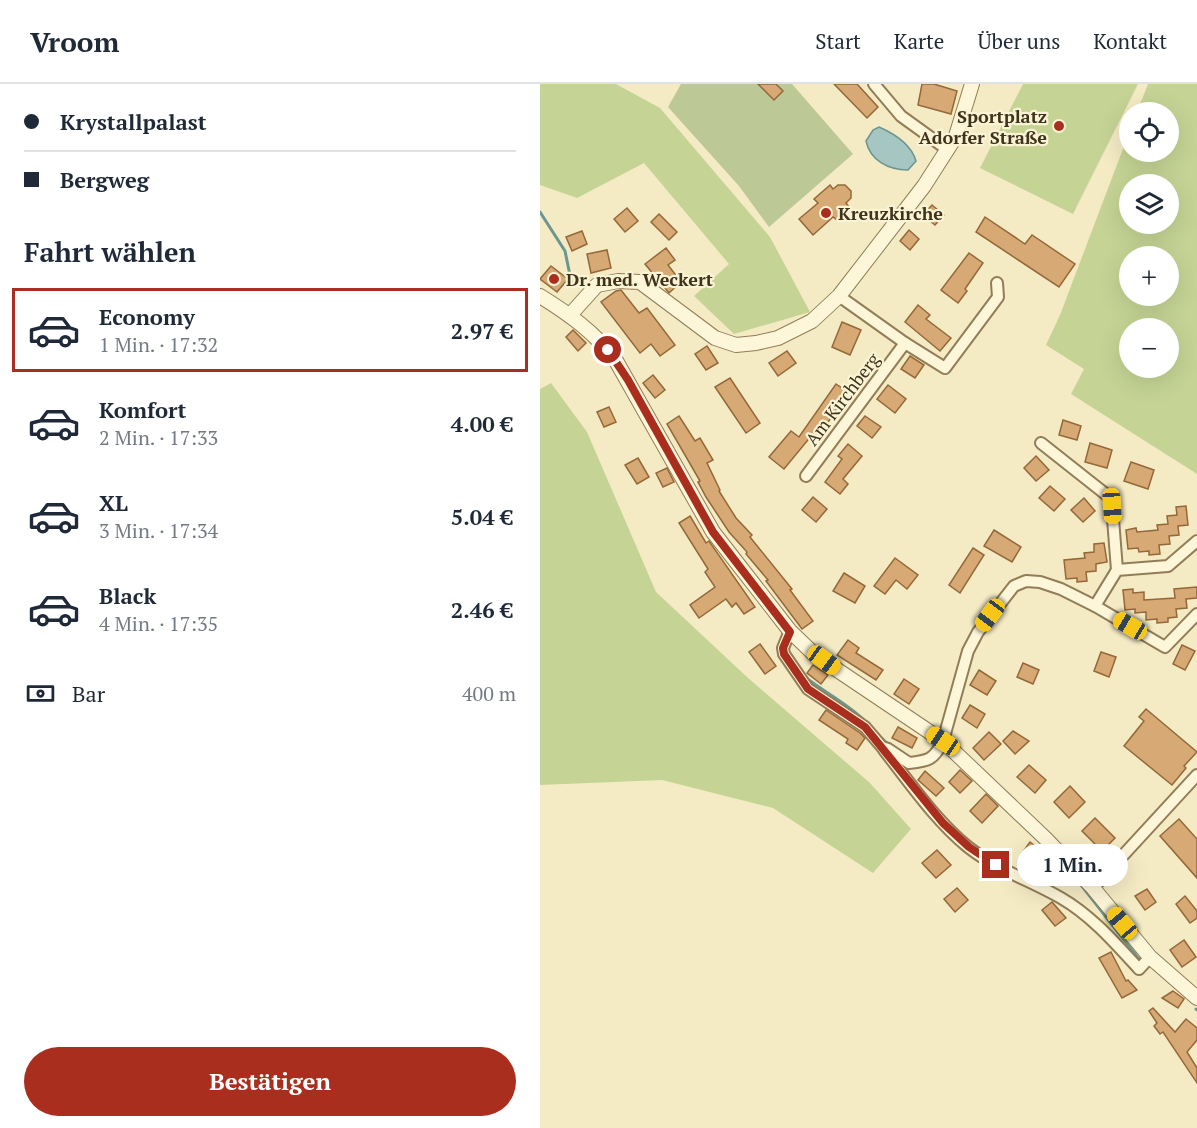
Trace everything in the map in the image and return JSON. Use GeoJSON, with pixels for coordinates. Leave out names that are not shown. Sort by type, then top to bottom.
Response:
{"type":"FeatureCollection","features":[{"type":"Feature","properties":{"kind":"street"},"geometry":{"type":"LineString","coordinates":[[874,84],[901,116],[948,150]]}},
{"type":"Feature","properties":{"kind":"street"},"geometry":{"type":"LineString","coordinates":[[570,315],[597,285],[618,281],[640,282],[715,338],[736,345],[767,340],[798,329],[812,321],[839,296],[924,186],[948,150],[962,120],[972,84]]}},
{"type":"Feature","properties":{"kind":"street","name":"Am Kirchberg"},"geometry":{"type":"LineString","coordinates":[[839,296],[945,368],[998,297],[997,283]]}},
{"type":"Feature","properties":{"kind":"street"},"geometry":{"type":"LineString","coordinates":[[540,296],[570,315],[600,340],[615,359],[713,532],[790,632],[815,655],[940,747],[1017,809],[1093,888],[1150,957],[1197,998]]}},
{"type":"Feature","properties":{"kind":"street","name":"Am Kirchberg"},"geometry":{"type":"LineString","coordinates":[[806,476],[905,343]]}},
{"type":"Feature","properties":{"kind":"street"},"geometry":{"type":"LineString","coordinates":[[1041,443],[1108,496],[1112,506],[1117,570],[1095,606]]}},
{"type":"Feature","properties":{"kind":"street"},"geometry":{"type":"LineString","coordinates":[[1117,570],[1168,566],[1197,541]]}},
{"type":"Feature","properties":{"kind":"street"},"geometry":{"type":"LineString","coordinates":[[882,747],[909,763],[926,761],[940,747],[968,651],[978,632],[1014,586],[1026,581],[1040,582],[1061,589],[1165,647],[1197,614]]}},
{"type":"Feature","properties":{"kind":"street"},"geometry":{"type":"LineString","coordinates":[[790,632],[783,648],[784,654],[808,689],[865,727],[943,823],[969,847],[1010,874],[1061,898],[1102,929],[1139,969],[1150,957]]}},
{"type":"Feature","properties":{"kind":"street"},"geometry":{"type":"LineString","coordinates":[[1093,888],[1197,776]]}},
{"type":"Feature","properties":{"kind":"green space"},"geometry":{"type":"Polygon","coordinates":[[[540,84],[616,84],[660,108],[770,237],[810,312],[734,334],[694,296],[729,264],[644,163],[577,198],[540,185],[540,84]]]}},
{"type":"Feature","properties":{"kind":"green space"},"geometry":{"type":"Polygon","coordinates":[[[681,84],[792,84],[853,154],[769,227],[739,186],[668,107],[681,84]]]}},
{"type":"Feature","properties":{"kind":"green space","name":"Sportplatz Adorfer Straße"},"geometry":{"type":"Polygon","coordinates":[[[1023,84],[1138,84],[1129,102],[1119,102],[1119,122],[1073,214],[980,168],[1023,84]]]}},
{"type":"Feature","properties":{"kind":"green space"},"geometry":{"type":"Polygon","coordinates":[[[1148,84],[1197,84],[1197,474],[1071,394],[1084,369],[1046,345],[1060,315],[1119,159],[1119,162],[1179,162],[1179,102],[1141,102],[1148,84]]]}},
{"type":"Feature","properties":{"kind":"green space"},"geometry":{"type":"Polygon","coordinates":[[[551,383],[587,432],[656,592],[747,677],[870,783],[911,829],[873,873],[773,808],[662,780],[540,785],[540,389],[551,383]]]}},
{"type":"Feature","properties":{"kind":"water"},"geometry":{"type":"Polygon","coordinates":[[[879,127],[896,136],[914,155],[916,161],[908,170],[887,166],[871,154],[866,141],[873,130],[879,127]]]}},
{"type":"Feature","properties":{"kind":"building"},"geometry":{"type":"Polygon","coordinates":[[[758,84],[776,84],[783,91],[774,100],[758,84]]]}},
{"type":"Feature","properties":{"kind":"building"},"geometry":{"type":"Polygon","coordinates":[[[834,84],[857,84],[878,107],[867,118],[834,84]]]}},
{"type":"Feature","properties":{"kind":"building"},"geometry":{"type":"Polygon","coordinates":[[[922,84],[934,84],[957,91],[951,114],[918,105],[922,84]]]}},
{"type":"Feature","properties":{"kind":"building","name":"Kreuzkirche"},"geometry":{"type":"Polygon","coordinates":[[[830,185],[833,189],[838,185],[845,185],[851,191],[851,198],[846,203],[850,208],[837,220],[833,217],[813,235],[799,219],[818,203],[814,199],[830,185]]]}},
{"type":"Feature","properties":{"kind":"building"},"geometry":{"type":"Polygon","coordinates":[[[932,205],[944,215],[935,225],[923,215],[932,205]]]}},
{"type":"Feature","properties":{"kind":"building"},"geometry":{"type":"Polygon","coordinates":[[[627,208],[638,221],[625,232],[614,219],[627,208]]]}},
{"type":"Feature","properties":{"kind":"building"},"geometry":{"type":"Polygon","coordinates":[[[659,214],[677,232],[669,240],[651,222],[659,214]]]}},
{"type":"Feature","properties":{"kind":"building"},"geometry":{"type":"Polygon","coordinates":[[[985,217],[1025,244],[1032,235],[1075,264],[1059,287],[976,232],[985,217]]]}},
{"type":"Feature","properties":{"kind":"building"},"geometry":{"type":"Polygon","coordinates":[[[909,230],[919,239],[910,250],[900,241],[909,230]]]}},
{"type":"Feature","properties":{"kind":"building"},"geometry":{"type":"Polygon","coordinates":[[[582,231],[587,244],[572,251],[566,237],[582,231]]]}},
{"type":"Feature","properties":{"kind":"building"},"geometry":{"type":"Polygon","coordinates":[[[666,248],[675,260],[668,265],[681,282],[669,293],[645,264],[666,248]]]}},
{"type":"Feature","properties":{"kind":"building"},"geometry":{"type":"Polygon","coordinates":[[[607,250],[611,268],[591,273],[587,254],[607,250]]]}},
{"type":"Feature","properties":{"kind":"building"},"geometry":{"type":"Polygon","coordinates":[[[969,253],[983,263],[958,303],[941,290],[969,253]]]}},
{"type":"Feature","properties":{"kind":"building","name":"Dr. med. Weckert"},"geometry":{"type":"Polygon","coordinates":[[[551,266],[568,279],[557,292],[540,279],[551,266]]]}},
{"type":"Feature","properties":{"kind":"building"},"geometry":{"type":"Polygon","coordinates":[[[621,290],[639,313],[647,308],[675,345],[660,356],[651,344],[640,353],[601,302],[621,290]]]}},
{"type":"Feature","properties":{"kind":"building"},"geometry":{"type":"Polygon","coordinates":[[[918,305],[930,315],[926,319],[951,338],[940,351],[905,322],[918,305]]]}},
{"type":"Feature","properties":{"kind":"building"},"geometry":{"type":"Polygon","coordinates":[[[842,322],[861,330],[850,355],[832,347],[842,322]]]}},
{"type":"Feature","properties":{"kind":"building"},"geometry":{"type":"Polygon","coordinates":[[[573,330],[586,343],[578,351],[566,337],[573,330]]]}},
{"type":"Feature","properties":{"kind":"building"},"geometry":{"type":"Polygon","coordinates":[[[707,346],[718,363],[706,370],[695,354],[707,346]]]}},
{"type":"Feature","properties":{"kind":"building"},"geometry":{"type":"Polygon","coordinates":[[[787,351],[796,363],[778,376],[769,363],[787,351]]]}},
{"type":"Feature","properties":{"kind":"building"},"geometry":{"type":"Polygon","coordinates":[[[910,356],[924,365],[915,378],[901,369],[910,356]]]}},
{"type":"Feature","properties":{"kind":"building"},"geometry":{"type":"Polygon","coordinates":[[[653,375],[665,390],[655,398],[643,383],[653,375]]]}},
{"type":"Feature","properties":{"kind":"building"},"geometry":{"type":"Polygon","coordinates":[[[730,378],[760,423],[746,433],[715,387],[730,378]]]}},
{"type":"Feature","properties":{"kind":"building"},"geometry":{"type":"Polygon","coordinates":[[[836,384],[848,392],[817,439],[812,435],[784,469],[769,457],[791,431],[799,437],[836,384]]]}},
{"type":"Feature","properties":{"kind":"building"},"geometry":{"type":"Polygon","coordinates":[[[888,385],[906,399],[895,413],[877,399],[888,385]]]}},
{"type":"Feature","properties":{"kind":"building"},"geometry":{"type":"Polygon","coordinates":[[[609,407],[616,422],[604,427],[597,412],[609,407]]]}},
{"type":"Feature","properties":{"kind":"building"},"geometry":{"type":"Polygon","coordinates":[[[679,416],[695,441],[700,438],[713,460],[707,463],[719,491],[736,518],[752,535],[750,537],[792,589],[790,590],[813,621],[802,629],[766,581],[768,580],[746,554],[747,552],[729,532],[706,497],[698,482],[700,481],[667,424],[679,416]]]}},
{"type":"Feature","properties":{"kind":"building"},"geometry":{"type":"Polygon","coordinates":[[[865,416],[881,427],[872,438],[857,426],[865,416]]]}},
{"type":"Feature","properties":{"kind":"building"},"geometry":{"type":"Polygon","coordinates":[[[1063,420],[1081,426],[1077,440],[1059,435],[1063,420]]]}},
{"type":"Feature","properties":{"kind":"building"},"geometry":{"type":"Polygon","coordinates":[[[1090,443],[1112,450],[1107,468],[1085,462],[1090,443]]]}},
{"type":"Feature","properties":{"kind":"building"},"geometry":{"type":"Polygon","coordinates":[[[848,444],[862,456],[843,479],[848,484],[840,494],[825,482],[842,459],[838,456],[848,444]]]}},
{"type":"Feature","properties":{"kind":"building"},"geometry":{"type":"Polygon","coordinates":[[[1036,456],[1049,470],[1036,481],[1024,468],[1036,456]]]}},
{"type":"Feature","properties":{"kind":"building"},"geometry":{"type":"Polygon","coordinates":[[[638,458],[649,477],[637,484],[625,465],[638,458]]]}},
{"type":"Feature","properties":{"kind":"building"},"geometry":{"type":"Polygon","coordinates":[[[1131,462],[1154,470],[1148,489],[1124,481],[1131,462]]]}},
{"type":"Feature","properties":{"kind":"building"},"geometry":{"type":"Polygon","coordinates":[[[667,468],[674,482],[663,487],[656,473],[667,468]]]}},
{"type":"Feature","properties":{"kind":"building"},"geometry":{"type":"Polygon","coordinates":[[[1050,486],[1065,499],[1054,511],[1039,498],[1050,486]]]}},
{"type":"Feature","properties":{"kind":"building"},"geometry":{"type":"Polygon","coordinates":[[[813,497],[827,509],[816,522],[802,510],[813,497]]]}},
{"type":"Feature","properties":{"kind":"building"},"geometry":{"type":"Polygon","coordinates":[[[1084,498],[1095,511],[1083,522],[1071,510],[1084,498]]]}},
{"type":"Feature","properties":{"kind":"building"},"geometry":{"type":"Polygon","coordinates":[[[1186,506],[1188,525],[1178,526],[1179,535],[1169,536],[1170,544],[1159,545],[1160,554],[1149,555],[1149,551],[1139,552],[1138,548],[1128,549],[1126,530],[1136,528],[1137,532],[1158,530],[1157,525],[1168,524],[1167,516],[1177,515],[1176,507],[1186,506]]]}},
{"type":"Feature","properties":{"kind":"building"},"geometry":{"type":"Polygon","coordinates":[[[690,516],[706,543],[709,541],[755,607],[744,614],[736,603],[732,607],[726,599],[699,618],[690,605],[715,587],[705,572],[708,569],[679,523],[690,516]]]}},
{"type":"Feature","properties":{"kind":"building"},"geometry":{"type":"Polygon","coordinates":[[[994,530],[1021,547],[1012,562],[984,546],[994,530]]]}},
{"type":"Feature","properties":{"kind":"building"},"geometry":{"type":"Polygon","coordinates":[[[1104,543],[1107,562],[1096,564],[1096,571],[1086,572],[1087,581],[1077,582],[1077,578],[1066,579],[1064,560],[1085,558],[1084,553],[1094,552],[1094,544],[1104,543]]]}},
{"type":"Feature","properties":{"kind":"building"},"geometry":{"type":"Polygon","coordinates":[[[973,548],[984,555],[960,593],[949,585],[973,548]]]}},
{"type":"Feature","properties":{"kind":"building"},"geometry":{"type":"Polygon","coordinates":[[[895,558],[918,575],[907,589],[896,580],[885,594],[874,586],[895,558]]]}},
{"type":"Feature","properties":{"kind":"building"},"geometry":{"type":"Polygon","coordinates":[[[844,573],[865,586],[855,603],[833,591],[844,573]]]}},
{"type":"Feature","properties":{"kind":"building"},"geometry":{"type":"Polygon","coordinates":[[[1197,587],[1197,598],[1186,599],[1187,608],[1176,609],[1177,617],[1168,618],[1168,622],[1157,623],[1157,619],[1146,620],[1146,612],[1135,613],[1135,609],[1125,610],[1123,590],[1133,589],[1133,593],[1144,592],[1144,600],[1175,598],[1174,589],[1197,587]]]}},
{"type":"Feature","properties":{"kind":"building"},"geometry":{"type":"Polygon","coordinates":[[[848,640],[859,648],[856,653],[883,670],[876,680],[837,655],[848,640]]]}},
{"type":"Feature","properties":{"kind":"building"},"geometry":{"type":"Polygon","coordinates":[[[760,644],[776,666],[765,674],[749,652],[760,644]]]}},
{"type":"Feature","properties":{"kind":"building"},"geometry":{"type":"Polygon","coordinates":[[[1182,645],[1195,651],[1185,670],[1173,664],[1182,645]]]}},
{"type":"Feature","properties":{"kind":"building"},"geometry":{"type":"Polygon","coordinates":[[[1101,652],[1116,657],[1109,677],[1094,671],[1101,652]]]}},
{"type":"Feature","properties":{"kind":"building"},"geometry":{"type":"Polygon","coordinates":[[[1023,663],[1039,670],[1033,684],[1017,677],[1023,663]]]}},
{"type":"Feature","properties":{"kind":"building"},"geometry":{"type":"Polygon","coordinates":[[[813,665],[828,675],[821,684],[807,673],[813,665]]]}},
{"type":"Feature","properties":{"kind":"building"},"geometry":{"type":"Polygon","coordinates":[[[979,670],[996,681],[987,695],[970,685],[979,670]]]}},
{"type":"Feature","properties":{"kind":"building"},"geometry":{"type":"Polygon","coordinates":[[[904,679],[919,689],[909,704],[894,694],[904,679]]]}},
{"type":"Feature","properties":{"kind":"building"},"geometry":{"type":"Polygon","coordinates":[[[970,705],[985,714],[977,728],[962,718],[970,705]]]}},
{"type":"Feature","properties":{"kind":"building"},"geometry":{"type":"Polygon","coordinates":[[[1146,709],[1197,752],[1184,766],[1186,768],[1172,785],[1124,746],[1144,721],[1139,717],[1146,709]]]}},
{"type":"Feature","properties":{"kind":"building"},"geometry":{"type":"Polygon","coordinates":[[[826,710],[865,738],[857,750],[846,743],[848,739],[819,720],[826,710]]]}},
{"type":"Feature","properties":{"kind":"building"},"geometry":{"type":"Polygon","coordinates":[[[898,727],[917,738],[912,748],[892,738],[898,727]]]}},
{"type":"Feature","properties":{"kind":"building"},"geometry":{"type":"Polygon","coordinates":[[[1013,731],[1029,741],[1015,754],[1003,741],[1013,731]]]}},
{"type":"Feature","properties":{"kind":"building"},"geometry":{"type":"Polygon","coordinates":[[[989,732],[1001,744],[984,760],[973,748],[989,732]]]}},
{"type":"Feature","properties":{"kind":"building"},"geometry":{"type":"Polygon","coordinates":[[[1029,765],[1046,780],[1035,793],[1017,777],[1029,765]]]}},
{"type":"Feature","properties":{"kind":"building"},"geometry":{"type":"Polygon","coordinates":[[[960,770],[972,781],[960,793],[949,782],[960,770]]]}},
{"type":"Feature","properties":{"kind":"building"},"geometry":{"type":"Polygon","coordinates":[[[925,771],[944,788],[936,796],[918,780],[925,771]]]}},
{"type":"Feature","properties":{"kind":"building"},"geometry":{"type":"Polygon","coordinates":[[[1070,786],[1085,802],[1069,818],[1054,802],[1070,786]]]}},
{"type":"Feature","properties":{"kind":"building"},"geometry":{"type":"Polygon","coordinates":[[[986,794],[998,806],[982,823],[970,811],[986,794]]]}},
{"type":"Feature","properties":{"kind":"building"},"geometry":{"type":"Polygon","coordinates":[[[1095,818],[1115,838],[1102,851],[1082,831],[1095,818]]]}},
{"type":"Feature","properties":{"kind":"building"},"geometry":{"type":"Polygon","coordinates":[[[1179,819],[1197,839],[1197,878],[1160,836],[1179,819]]]}},
{"type":"Feature","properties":{"kind":"building"},"geometry":{"type":"Polygon","coordinates":[[[1030,842],[1065,871],[1052,883],[1042,872],[1045,870],[1022,853],[1030,842]]]}},
{"type":"Feature","properties":{"kind":"building"},"geometry":{"type":"Polygon","coordinates":[[[937,850],[951,865],[936,878],[922,863],[937,850]]]}},
{"type":"Feature","properties":{"kind":"building"},"geometry":{"type":"Polygon","coordinates":[[[957,888],[968,900],[955,912],[944,899],[957,888]]]}},
{"type":"Feature","properties":{"kind":"building"},"geometry":{"type":"Polygon","coordinates":[[[1147,889],[1156,902],[1145,910],[1135,896],[1147,889]]]}},
{"type":"Feature","properties":{"kind":"building"},"geometry":{"type":"Polygon","coordinates":[[[1185,896],[1197,911],[1197,918],[1190,923],[1176,904],[1185,896]]]}},
{"type":"Feature","properties":{"kind":"building"},"geometry":{"type":"Polygon","coordinates":[[[1052,902],[1066,918],[1055,926],[1042,910],[1052,902]]]}},
{"type":"Feature","properties":{"kind":"building"},"geometry":{"type":"Polygon","coordinates":[[[1184,940],[1196,957],[1182,967],[1170,950],[1184,940]]]}},
{"type":"Feature","properties":{"kind":"building"},"geometry":{"type":"Polygon","coordinates":[[[1111,952],[1126,981],[1128,980],[1137,990],[1122,998],[1099,958],[1111,952]]]}},
{"type":"Feature","properties":{"kind":"building"},"geometry":{"type":"Polygon","coordinates":[[[1173,991],[1184,999],[1178,1008],[1162,998],[1173,991]]]}},
{"type":"Feature","properties":{"kind":"building"},"geometry":{"type":"Polygon","coordinates":[[[1153,1008],[1175,1032],[1186,1019],[1197,1028],[1197,1040],[1187,1052],[1197,1068],[1197,1083],[1163,1032],[1160,1034],[1154,1026],[1157,1023],[1149,1011],[1153,1008]]]}},
{"type":"Feature","properties":{"kind":"waterway"},"geometry":{"type":"LineString","coordinates":[[540,212],[565,251],[572,285]]}},
{"type":"Feature","properties":{"kind":"waterway"},"geometry":{"type":"LineString","coordinates":[[805,677],[853,710],[867,723]]}},
{"type":"Feature","properties":{"kind":"waterway"},"geometry":{"type":"LineString","coordinates":[[875,732],[888,744]]}},
{"type":"Feature","properties":{"kind":"waterway"},"geometry":{"type":"LineString","coordinates":[[1078,881],[1139,959]]}},
{"type":"Feature","properties":{"kind":"place","name":"Sportplatz Adorfer Straße"},"geometry":{"type":"Point","coordinates":[1059,126]}},
{"type":"Feature","properties":{"kind":"place","name":"Kreuzkirche"},"geometry":{"type":"Point","coordinates":[826,213]}},
{"type":"Feature","properties":{"kind":"place","name":"Dr. med. Weckert"},"geometry":{"type":"Point","coordinates":[554,279]}},
{"type":"Feature","properties":{"kind":"route"},"geometry":{"type":"LineString","coordinates":[[608,350],[628,380],[713,532],[790,632],[783,648],[784,654],[797,675],[808,689],[865,727],[943,823],[969,847],[996,865]]}}]}
